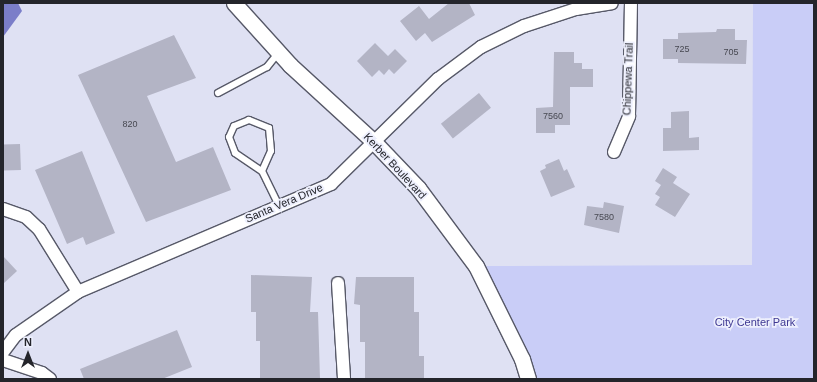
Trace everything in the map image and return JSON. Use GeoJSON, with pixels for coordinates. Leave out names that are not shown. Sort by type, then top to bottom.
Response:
{"type":"FeatureCollection","features":[{"type":"Feature","properties":{"kind":"street","name":"Kerber Boulevard"},"geometry":{"type":"LineString","coordinates":[[234,3],[279,52],[374,142],[418,188],[476,266],[522,359],[528,379]]}},
{"type":"Feature","properties":{"kind":"street","name":"Santa Vera Drive"},"geometry":{"type":"LineString","coordinates":[[3,352],[16,335],[78,292],[331,184],[438,79],[481,46],[561,14],[612,3]]}},
{"type":"Feature","properties":{"kind":"street","name":"Chippewa Trail"},"geometry":{"type":"LineString","coordinates":[[614,152],[629,116],[631,3]]}},
{"type":"Feature","properties":{"kind":"street"},"geometry":{"type":"LineString","coordinates":[[3,209],[26,217],[39,229],[78,292]]}},
{"type":"Feature","properties":{"kind":"street"},"geometry":{"type":"LineString","coordinates":[[338,283],[344,379]]}},
{"type":"Feature","properties":{"kind":"street"},"geometry":{"type":"LineString","coordinates":[[3,360],[42,373],[50,379]]}},
{"type":"Feature","properties":{"kind":"lane"},"geometry":{"type":"LineString","coordinates":[[218,93],[262,70],[279,52]]}},
{"type":"Feature","properties":{"kind":"lane"},"geometry":{"type":"LineString","coordinates":[[262,171],[271,151],[269,128],[249,120],[234,126],[229,138],[235,153],[262,171],[279,206]]}},
{"type":"Feature","properties":{"kind":"green space","name":"City Center Park"},"geometry":{"type":"Polygon","coordinates":[[[753,3],[814,3],[814,379],[527,379],[476,266],[752,265],[753,3]]]}},
{"type":"Feature","properties":{"kind":"water"},"geometry":{"type":"Polygon","coordinates":[[[3,3],[18,3],[22,11],[3,37],[3,3]]]}},
{"type":"Feature","properties":{"kind":"building"},"geometry":{"type":"Polygon","coordinates":[[[449,3],[469,3],[475,15],[432,42],[425,33],[416,41],[400,21],[419,6],[429,19],[449,3]]]}},
{"type":"Feature","properties":{"kind":"building"},"geometry":{"type":"Polygon","coordinates":[[[717,29],[735,29],[735,40],[747,40],[746,64],[678,63],[678,59],[663,59],[663,39],[678,39],[678,33],[716,32],[717,29]]]}},
{"type":"Feature","properties":{"kind":"building"},"geometry":{"type":"Polygon","coordinates":[[[174,35],[196,78],[147,96],[176,162],[213,147],[231,190],[146,222],[78,75],[174,35]]]}},
{"type":"Feature","properties":{"kind":"building"},"geometry":{"type":"Polygon","coordinates":[[[375,43],[388,56],[395,49],[407,61],[394,74],[389,69],[384,75],[379,70],[372,77],[357,61],[375,43]]]}},
{"type":"Feature","properties":{"kind":"building"},"geometry":{"type":"Polygon","coordinates":[[[554,52],[574,52],[574,63],[582,63],[582,69],[593,69],[593,87],[570,87],[570,125],[555,125],[555,133],[536,133],[536,108],[553,107],[554,52]]]}},
{"type":"Feature","properties":{"kind":"building"},"geometry":{"type":"Polygon","coordinates":[[[479,93],[491,108],[453,139],[441,124],[479,93]]]}},
{"type":"Feature","properties":{"kind":"building"},"geometry":{"type":"Polygon","coordinates":[[[689,111],[689,138],[699,137],[699,150],[663,151],[663,128],[671,128],[671,112],[689,111]]]}},
{"type":"Feature","properties":{"kind":"building"},"geometry":{"type":"Polygon","coordinates":[[[20,144],[21,170],[4,171],[3,145],[20,144]]]}},
{"type":"Feature","properties":{"kind":"building"},"geometry":{"type":"Polygon","coordinates":[[[82,151],[115,233],[86,245],[83,237],[67,244],[35,170],[82,151]]]}},
{"type":"Feature","properties":{"kind":"building"},"geometry":{"type":"Polygon","coordinates":[[[559,159],[564,171],[567,169],[575,187],[551,197],[540,171],[546,168],[545,165],[559,159]]]}},
{"type":"Feature","properties":{"kind":"building"},"geometry":{"type":"Polygon","coordinates":[[[663,168],[677,177],[673,183],[690,194],[675,217],[655,205],[660,197],[655,194],[661,185],[655,181],[663,168]]]}},
{"type":"Feature","properties":{"kind":"building"},"geometry":{"type":"Polygon","coordinates":[[[604,202],[624,206],[619,233],[584,225],[587,206],[603,208],[604,202]]]}},
{"type":"Feature","properties":{"kind":"building"},"geometry":{"type":"Polygon","coordinates":[[[3,256],[17,271],[3,284],[3,256]]]}},
{"type":"Feature","properties":{"kind":"building"},"geometry":{"type":"Polygon","coordinates":[[[251,275],[312,277],[310,312],[318,312],[320,379],[260,379],[260,341],[256,341],[256,312],[251,312],[251,275]]]}},
{"type":"Feature","properties":{"kind":"building"},"geometry":{"type":"Polygon","coordinates":[[[356,277],[414,277],[414,312],[419,312],[419,356],[424,356],[424,379],[365,379],[365,342],[360,342],[360,305],[354,304],[356,277]]]}},
{"type":"Feature","properties":{"kind":"building"},"geometry":{"type":"Polygon","coordinates":[[[177,330],[192,367],[162,379],[84,379],[80,369],[177,330]]]}}]}
